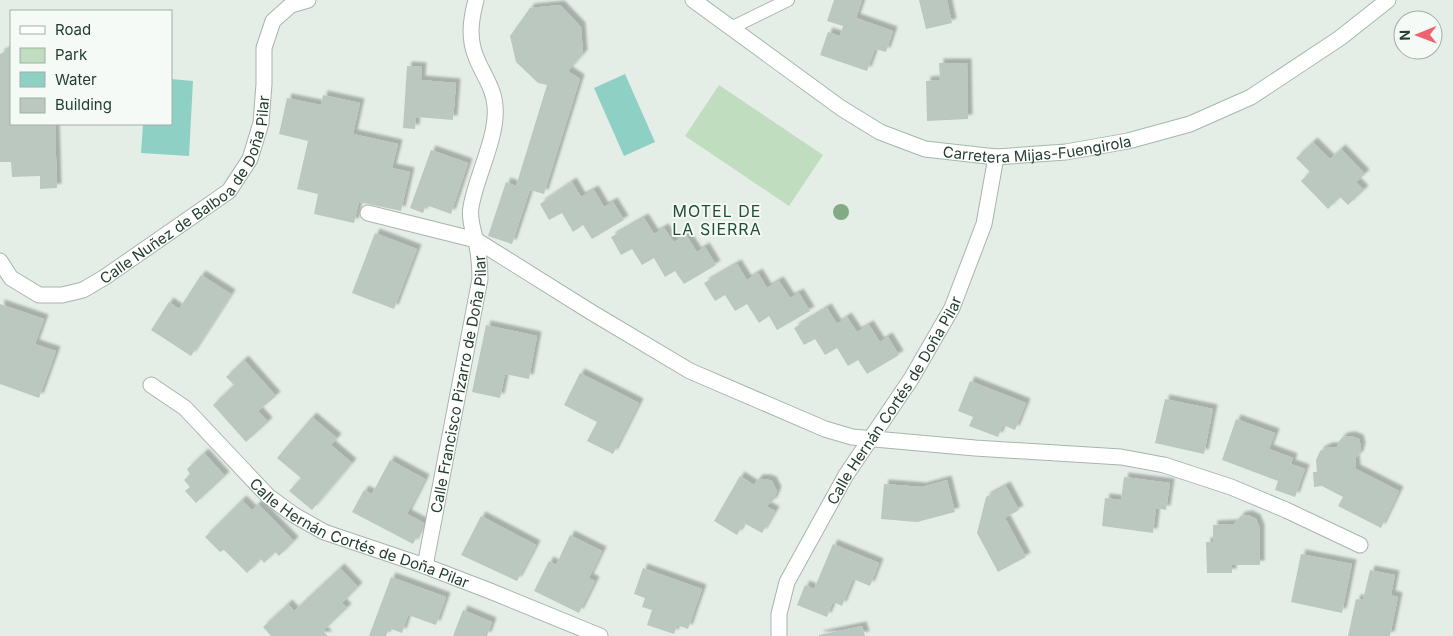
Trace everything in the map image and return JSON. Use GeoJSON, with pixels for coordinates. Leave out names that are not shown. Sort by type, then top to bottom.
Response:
{"type":"FeatureCollection","features":[{"type":"Feature","properties":{"kind":"street","name":"Calle Nuñez de Balboa de Doña Pilar"},"geometry":{"type":"LineString","coordinates":[[0,261],[11,278],[39,295],[62,296],[83,290],[105,277],[229,191],[250,159],[261,123],[264,48],[273,21],[291,5],[308,0]]}},
{"type":"Feature","properties":{"kind":"street","name":"Calle Francisco Pizarro de Doña Pilar"},"geometry":{"type":"LineString","coordinates":[[425,566],[480,279],[480,262],[471,226],[471,208],[494,126],[495,107],[491,89],[475,56],[471,40],[471,21],[476,0]]}},
{"type":"Feature","properties":{"kind":"street","name":"Carretera Mijas-Fuengirola"},"geometry":{"type":"LineString","coordinates":[[693,0],[841,108],[880,132],[925,149],[996,157],[1066,152],[1128,141],[1190,124],[1251,97],[1340,38],[1388,0]]}},
{"type":"Feature","properties":{"kind":"street","name":"Calle Hernán Cortés de Doña Pilar"},"geometry":{"type":"LineString","coordinates":[[779,636],[779,614],[787,582],[846,475],[911,378],[952,308],[984,224],[996,157]]}},
{"type":"Feature","properties":{"kind":"street"},"geometry":{"type":"LineString","coordinates":[[368,213],[476,240],[590,312],[690,371],[825,430],[852,437],[975,448],[1121,457],[1164,465],[1231,487],[1286,510],[1360,545]]}},
{"type":"Feature","properties":{"kind":"street","name":"Calle Hernán Cortés de Doña Pilar"},"geometry":{"type":"LineString","coordinates":[[151,384],[185,408],[268,496],[294,515],[324,532],[425,566],[600,636]]}},
{"type":"Feature","properties":{"kind":"lane"},"geometry":{"type":"LineString","coordinates":[[732,28],[788,0]]}},
{"type":"Feature","properties":{"kind":"green space"},"geometry":{"type":"Polygon","coordinates":[[[719,85],[823,155],[789,206],[685,136],[719,85]]]}},
{"type":"Feature","properties":{"kind":"water"},"geometry":{"type":"Polygon","coordinates":[[[625,74],[655,142],[624,156],[594,88],[625,74]]]}},
{"type":"Feature","properties":{"kind":"water"},"geometry":{"type":"Polygon","coordinates":[[[172,79],[193,81],[189,156],[141,153],[143,125],[172,125],[172,79]]]}},
{"type":"Feature","properties":{"kind":"building"},"geometry":{"type":"Polygon","coordinates":[[[834,0],[862,0],[856,18],[893,31],[886,52],[875,49],[867,71],[820,55],[828,32],[840,36],[843,26],[827,21],[834,0]]]}},
{"type":"Feature","properties":{"kind":"building"},"geometry":{"type":"Polygon","coordinates":[[[919,0],[947,0],[952,23],[926,29],[919,0]]]}},
{"type":"Feature","properties":{"kind":"building"},"geometry":{"type":"Polygon","coordinates":[[[560,5],[581,27],[583,54],[568,71],[580,79],[544,194],[530,190],[512,244],[488,236],[506,182],[516,186],[547,85],[538,83],[516,62],[510,36],[530,8],[560,5]]]}},
{"type":"Feature","properties":{"kind":"building"},"geometry":{"type":"Polygon","coordinates":[[[10,49],[10,125],[55,125],[57,188],[40,189],[40,176],[12,177],[11,162],[0,162],[0,54],[10,49]]]}},
{"type":"Feature","properties":{"kind":"building"},"geometry":{"type":"Polygon","coordinates":[[[939,63],[967,63],[968,119],[927,121],[926,81],[940,80],[939,63]]]}},
{"type":"Feature","properties":{"kind":"building"},"geometry":{"type":"Polygon","coordinates":[[[407,66],[422,67],[421,80],[456,83],[453,120],[416,117],[415,129],[403,128],[407,66]]]}},
{"type":"Feature","properties":{"kind":"building"},"geometry":{"type":"Polygon","coordinates":[[[323,95],[360,103],[353,134],[398,144],[392,168],[410,172],[401,211],[359,202],[354,223],[314,214],[318,194],[297,189],[308,141],[279,134],[287,98],[321,105],[323,95]]]}},
{"type":"Feature","properties":{"kind":"building"},"geometry":{"type":"Polygon","coordinates":[[[1313,142],[1330,159],[1341,149],[1365,174],[1356,182],[1364,190],[1348,205],[1340,197],[1328,209],[1301,181],[1310,172],[1296,158],[1313,142]]]}},
{"type":"Feature","properties":{"kind":"building"},"geometry":{"type":"Polygon","coordinates":[[[431,150],[468,163],[451,214],[426,205],[423,213],[410,208],[431,150]]]}},
{"type":"Feature","properties":{"kind":"building"},"geometry":{"type":"Polygon","coordinates":[[[572,182],[581,197],[594,190],[604,207],[613,202],[624,220],[592,239],[583,225],[573,232],[562,213],[549,220],[540,204],[572,182]]]}},
{"type":"Feature","properties":{"kind":"building"},"geometry":{"type":"Polygon","coordinates":[[[644,218],[654,234],[664,228],[674,242],[686,235],[697,252],[705,247],[716,265],[684,284],[675,271],[665,277],[654,258],[642,265],[632,249],[621,255],[611,237],[644,218]]]}},
{"type":"Feature","properties":{"kind":"building"},"geometry":{"type":"Polygon","coordinates":[[[375,233],[417,249],[394,309],[352,293],[375,233]]]}},
{"type":"Feature","properties":{"kind":"building"},"geometry":{"type":"Polygon","coordinates":[[[737,264],[747,280],[758,273],[767,288],[779,281],[790,298],[799,293],[810,311],[777,330],[769,316],[759,323],[747,304],[735,311],[725,295],[715,301],[704,283],[737,264]]]}},
{"type":"Feature","properties":{"kind":"building"},"geometry":{"type":"Polygon","coordinates":[[[201,275],[231,294],[191,356],[151,330],[169,302],[179,309],[201,275]]]}},
{"type":"Feature","properties":{"kind":"building"},"geometry":{"type":"Polygon","coordinates":[[[0,304],[44,319],[35,344],[56,351],[39,398],[0,384],[0,304]]]}},
{"type":"Feature","properties":{"kind":"building"},"geometry":{"type":"Polygon","coordinates":[[[827,308],[837,324],[847,317],[857,332],[869,325],[880,342],[888,337],[899,355],[867,374],[858,360],[848,366],[837,348],[825,355],[815,339],[804,345],[794,328],[827,308]]]}},
{"type":"Feature","properties":{"kind":"building"},"geometry":{"type":"Polygon","coordinates":[[[486,325],[537,336],[529,379],[505,374],[500,398],[472,392],[486,325]]]}},
{"type":"Feature","properties":{"kind":"building"},"geometry":{"type":"Polygon","coordinates":[[[244,360],[276,396],[258,411],[268,422],[246,442],[213,405],[234,385],[226,377],[244,360]]]}},
{"type":"Feature","properties":{"kind":"building"},"geometry":{"type":"Polygon","coordinates":[[[580,373],[639,403],[613,454],[587,441],[597,422],[564,405],[580,373]]]}},
{"type":"Feature","properties":{"kind":"building"},"geometry":{"type":"Polygon","coordinates":[[[970,381],[1026,403],[1015,430],[1003,425],[998,437],[969,426],[973,417],[958,411],[970,381]]]}},
{"type":"Feature","properties":{"kind":"building"},"geometry":{"type":"Polygon","coordinates":[[[1165,399],[1213,409],[1204,454],[1155,443],[1165,399]]]}},
{"type":"Feature","properties":{"kind":"building"},"geometry":{"type":"Polygon","coordinates":[[[312,417],[337,438],[331,445],[352,463],[312,510],[289,491],[301,478],[277,458],[312,417]]]}},
{"type":"Feature","properties":{"kind":"building"},"geometry":{"type":"Polygon","coordinates":[[[1236,419],[1275,433],[1269,449],[1293,458],[1291,464],[1305,469],[1295,497],[1275,490],[1278,481],[1222,460],[1236,419]]]}},
{"type":"Feature","properties":{"kind":"building"},"geometry":{"type":"Polygon","coordinates":[[[1351,436],[1359,439],[1361,447],[1359,455],[1355,458],[1356,469],[1399,491],[1381,528],[1338,506],[1343,497],[1322,486],[1314,487],[1313,472],[1317,472],[1316,460],[1320,451],[1328,447],[1337,447],[1343,437],[1351,436]]]}},
{"type":"Feature","properties":{"kind":"building"},"geometry":{"type":"Polygon","coordinates":[[[204,453],[225,476],[196,503],[185,491],[190,487],[184,480],[190,474],[187,469],[204,453]]]}},
{"type":"Feature","properties":{"kind":"building"},"geometry":{"type":"Polygon","coordinates":[[[390,460],[425,479],[407,514],[424,523],[413,544],[352,512],[364,490],[372,494],[390,460]]]}},
{"type":"Feature","properties":{"kind":"building"},"geometry":{"type":"Polygon","coordinates":[[[740,476],[754,485],[758,479],[772,481],[777,491],[773,501],[766,506],[775,511],[762,533],[744,523],[737,535],[714,521],[740,476]]]}},
{"type":"Feature","properties":{"kind":"building"},"geometry":{"type":"Polygon","coordinates":[[[1124,477],[1170,483],[1166,510],[1156,508],[1153,533],[1102,526],[1105,498],[1121,500],[1124,477]]]}},
{"type":"Feature","properties":{"kind":"building"},"geometry":{"type":"Polygon","coordinates":[[[947,480],[955,512],[917,522],[881,519],[884,484],[922,487],[947,480]]]}},
{"type":"Feature","properties":{"kind":"building"},"geometry":{"type":"Polygon","coordinates":[[[1006,486],[1019,510],[1005,518],[1026,557],[998,572],[977,533],[986,497],[1006,486]]]}},
{"type":"Feature","properties":{"kind":"building"},"geometry":{"type":"Polygon","coordinates":[[[242,500],[252,510],[258,504],[294,541],[279,556],[275,552],[264,563],[261,559],[247,573],[224,550],[220,552],[205,537],[242,500]]]}},
{"type":"Feature","properties":{"kind":"building"},"geometry":{"type":"Polygon","coordinates":[[[1248,515],[1256,519],[1260,529],[1260,565],[1232,565],[1232,573],[1207,573],[1206,542],[1213,542],[1213,525],[1234,524],[1241,516],[1248,515]]]}},
{"type":"Feature","properties":{"kind":"building"},"geometry":{"type":"Polygon","coordinates":[[[481,516],[536,545],[517,581],[461,555],[481,516]]]}},
{"type":"Feature","properties":{"kind":"building"},"geometry":{"type":"Polygon","coordinates":[[[570,535],[602,551],[589,578],[595,581],[579,613],[534,591],[549,561],[556,565],[570,535]]]}},
{"type":"Feature","properties":{"kind":"building"},"geometry":{"type":"Polygon","coordinates":[[[833,544],[879,563],[870,586],[853,579],[842,606],[833,602],[827,617],[797,605],[805,585],[814,589],[833,544]]]}},
{"type":"Feature","properties":{"kind":"building"},"geometry":{"type":"Polygon","coordinates":[[[1301,554],[1352,564],[1342,613],[1291,602],[1301,554]]]}},
{"type":"Feature","properties":{"kind":"building"},"geometry":{"type":"Polygon","coordinates":[[[340,568],[358,587],[342,603],[347,608],[323,631],[328,636],[271,636],[263,627],[288,604],[294,611],[340,568]]]}},
{"type":"Feature","properties":{"kind":"building"},"geometry":{"type":"Polygon","coordinates":[[[643,568],[702,589],[688,629],[677,625],[674,634],[647,625],[652,610],[642,607],[645,598],[634,594],[643,568]]]}},
{"type":"Feature","properties":{"kind":"building"},"geometry":{"type":"Polygon","coordinates":[[[1370,570],[1395,575],[1391,595],[1398,597],[1390,636],[1348,636],[1356,599],[1363,600],[1370,570]]]}},
{"type":"Feature","properties":{"kind":"building"},"geometry":{"type":"Polygon","coordinates":[[[391,577],[446,597],[436,625],[408,615],[402,633],[389,628],[386,636],[369,636],[391,577]]]}},
{"type":"Feature","properties":{"kind":"building"},"geometry":{"type":"Polygon","coordinates":[[[463,610],[492,622],[487,636],[453,636],[463,610]]]}},
{"type":"Feature","properties":{"kind":"building"},"geometry":{"type":"Polygon","coordinates":[[[862,626],[865,636],[819,636],[819,635],[862,626]]]}},
{"type":"Feature","properties":{"kind":"district","name":"MOTEL DE LA SIERRA"},"geometry":{"type":"Point","coordinates":[717,220]}}]}
